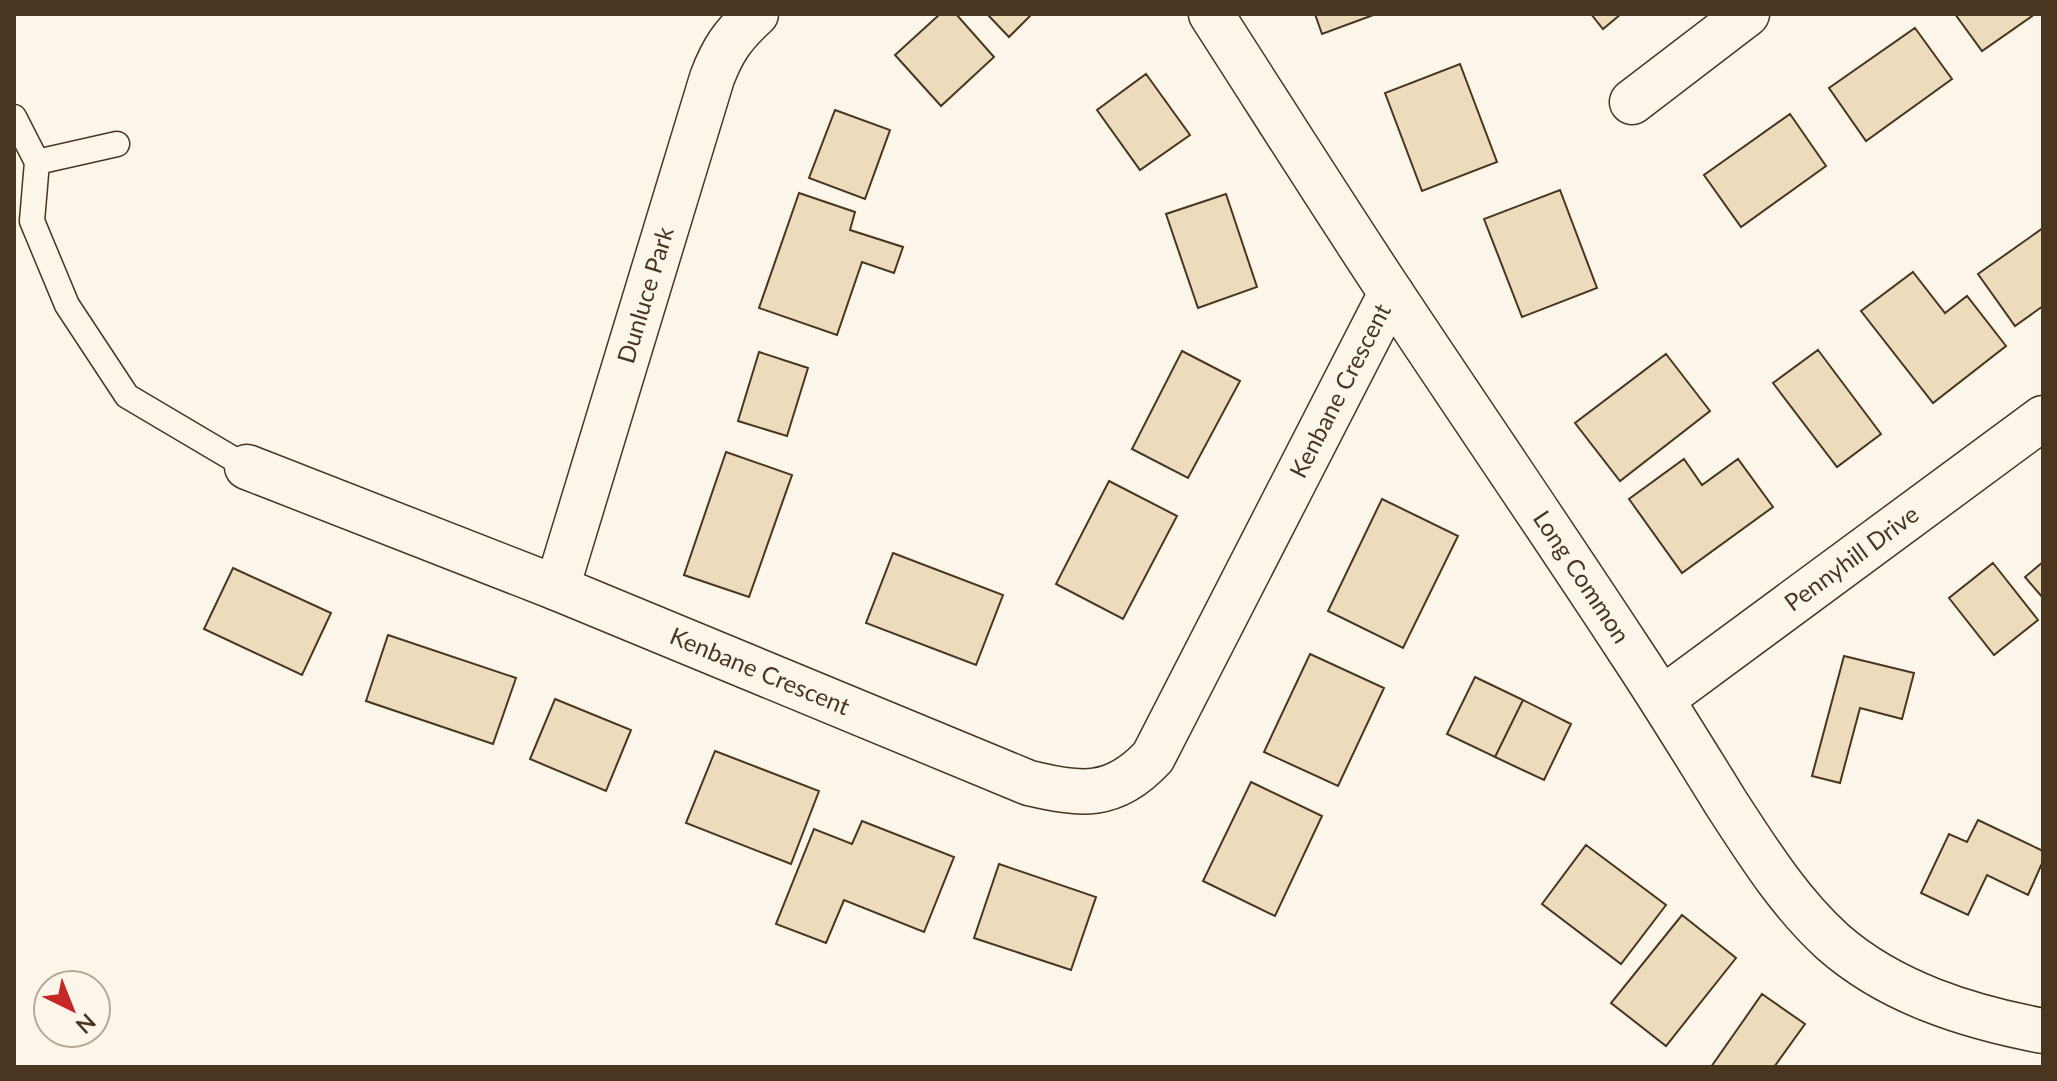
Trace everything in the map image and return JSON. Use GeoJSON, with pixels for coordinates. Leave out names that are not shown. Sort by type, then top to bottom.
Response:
{"type":"FeatureCollection","features":[{"type":"Feature","properties":{"kind":"street","name":"Dunluce Park"},"geometry":{"type":"LineString","coordinates":[[557,588],[712,78],[730,39],[756,14]]}},
{"type":"Feature","properties":{"kind":"street","name":"Long Common"},"geometry":{"type":"LineString","coordinates":[[1211,14],[1391,293],[1662,699],[1758,852],[1794,901],[1836,944],[1899,986],[1932,1000],[2043,1031]]}},
{"type":"Feature","properties":{"kind":"street"},"geometry":{"type":"LineString","coordinates":[[1632,102],[1747,14]]}},
{"type":"Feature","properties":{"kind":"street","name":"Kenbane Crescent"},"geometry":{"type":"LineString","coordinates":[[247,467],[557,588],[1029,783],[1082,793],[1117,785],[1142,768],[1160,746],[1391,293]]}},
{"type":"Feature","properties":{"kind":"street","name":"Pennyhill Drive"},"geometry":{"type":"LineString","coordinates":[[1662,699],[2043,418]]}},
{"type":"Feature","properties":{"kind":"lane"},"geometry":{"type":"LineString","coordinates":[[14,117],[37,162],[117,144]]}},
{"type":"Feature","properties":{"kind":"lane","name":"Kenbane Crescent"},"geometry":{"type":"LineString","coordinates":[[37,162],[32,221],[67,305],[127,396],[247,467]]}},
{"type":"Feature","properties":{"kind":"building"},"geometry":{"type":"Polygon","coordinates":[[[940,14],[956,14],[994,57],[941,106],[895,55],[940,14]]]}},
{"type":"Feature","properties":{"kind":"building"},"geometry":{"type":"Polygon","coordinates":[[[987,14],[1032,14],[1009,37],[987,14]]]}},
{"type":"Feature","properties":{"kind":"building"},"geometry":{"type":"Polygon","coordinates":[[[1315,14],[1376,14],[1322,34],[1315,14]]]}},
{"type":"Feature","properties":{"kind":"building"},"geometry":{"type":"Polygon","coordinates":[[[1591,14],[1621,14],[1603,29],[1591,14]]]}},
{"type":"Feature","properties":{"kind":"building"},"geometry":{"type":"Polygon","coordinates":[[[1955,14],[2035,14],[1982,51],[1955,14]]]}},
{"type":"Feature","properties":{"kind":"building"},"geometry":{"type":"Polygon","coordinates":[[[1915,28],[1952,79],[1866,141],[1829,88],[1915,28]]]}},
{"type":"Feature","properties":{"kind":"building"},"geometry":{"type":"Polygon","coordinates":[[[1460,64],[1497,162],[1422,191],[1385,93],[1460,64]]]}},
{"type":"Feature","properties":{"kind":"building"},"geometry":{"type":"Polygon","coordinates":[[[1146,74],[1190,135],[1140,170],[1097,110],[1146,74]]]}},
{"type":"Feature","properties":{"kind":"building"},"geometry":{"type":"Polygon","coordinates":[[[835,110],[890,130],[865,199],[809,178],[835,110]]]}},
{"type":"Feature","properties":{"kind":"building"},"geometry":{"type":"Polygon","coordinates":[[[1790,114],[1826,166],[1741,227],[1704,175],[1790,114]]]}},
{"type":"Feature","properties":{"kind":"building"},"geometry":{"type":"Polygon","coordinates":[[[1560,190],[1597,288],[1522,317],[1484,219],[1560,190]]]}},
{"type":"Feature","properties":{"kind":"building"},"geometry":{"type":"Polygon","coordinates":[[[799,193],[855,212],[850,230],[903,247],[894,273],[862,262],[837,335],[759,308],[799,193]]]}},
{"type":"Feature","properties":{"kind":"building"},"geometry":{"type":"Polygon","coordinates":[[[1226,194],[1257,287],[1198,308],[1166,214],[1226,194]]]}},
{"type":"Feature","properties":{"kind":"building"},"geometry":{"type":"Polygon","coordinates":[[[2043,228],[2043,306],[2015,326],[1978,274],[2043,228]]]}},
{"type":"Feature","properties":{"kind":"building"},"geometry":{"type":"Polygon","coordinates":[[[1913,272],[1945,313],[1967,296],[2006,346],[1933,403],[1861,311],[1913,272]]]}},
{"type":"Feature","properties":{"kind":"building"},"geometry":{"type":"Polygon","coordinates":[[[1818,350],[1881,434],[1837,467],[1773,383],[1818,350]]]}},
{"type":"Feature","properties":{"kind":"building"},"geometry":{"type":"Polygon","coordinates":[[[1182,351],[1240,381],[1188,478],[1132,449],[1182,351]]]}},
{"type":"Feature","properties":{"kind":"building"},"geometry":{"type":"Polygon","coordinates":[[[759,352],[808,368],[787,436],[738,421],[759,352]]]}},
{"type":"Feature","properties":{"kind":"building"},"geometry":{"type":"Polygon","coordinates":[[[1666,354],[1710,411],[1620,481],[1575,423],[1666,354]]]}},
{"type":"Feature","properties":{"kind":"building"},"geometry":{"type":"Polygon","coordinates":[[[726,452],[792,475],[749,597],[684,575],[726,452]]]}},
{"type":"Feature","properties":{"kind":"building"},"geometry":{"type":"Polygon","coordinates":[[[1684,459],[1702,485],[1738,459],[1773,507],[1682,573],[1629,499],[1684,459]]]}},
{"type":"Feature","properties":{"kind":"building"},"geometry":{"type":"Polygon","coordinates":[[[1109,481],[1177,516],[1123,619],[1056,584],[1109,481]]]}},
{"type":"Feature","properties":{"kind":"building"},"geometry":{"type":"Polygon","coordinates":[[[1382,499],[1458,536],[1403,648],[1328,611],[1382,499]]]}},
{"type":"Feature","properties":{"kind":"building"},"geometry":{"type":"Polygon","coordinates":[[[893,553],[1003,595],[976,665],[866,623],[893,553]]]}},
{"type":"Feature","properties":{"kind":"building"},"geometry":{"type":"Polygon","coordinates":[[[2043,562],[2043,598],[2025,577],[2043,562]]]}},
{"type":"Feature","properties":{"kind":"building"},"geometry":{"type":"Polygon","coordinates":[[[1993,563],[2038,620],[1994,655],[1949,598],[1993,563]]]}},
{"type":"Feature","properties":{"kind":"building"},"geometry":{"type":"Polygon","coordinates":[[[233,568],[331,613],[302,675],[204,629],[233,568]]]}},
{"type":"Feature","properties":{"kind":"building"},"geometry":{"type":"Polygon","coordinates":[[[388,635],[516,678],[493,744],[366,701],[388,635]]]}},
{"type":"Feature","properties":{"kind":"building"},"geometry":{"type":"Polygon","coordinates":[[[1310,654],[1384,688],[1338,786],[1264,752],[1310,654]]]}},
{"type":"Feature","properties":{"kind":"building"},"geometry":{"type":"Polygon","coordinates":[[[1844,656],[1914,673],[1902,719],[1860,708],[1840,783],[1812,776],[1844,656]]]}},
{"type":"Feature","properties":{"kind":"building"},"geometry":{"type":"Polygon","coordinates":[[[1475,677],[1523,700],[1495,757],[1447,734],[1475,677]]]}},
{"type":"Feature","properties":{"kind":"building"},"geometry":{"type":"Polygon","coordinates":[[[555,699],[631,730],[606,791],[530,759],[555,699]]]}},
{"type":"Feature","properties":{"kind":"building"},"geometry":{"type":"Polygon","coordinates":[[[1523,700],[1571,724],[1544,780],[1495,757],[1523,700]]]}},
{"type":"Feature","properties":{"kind":"building"},"geometry":{"type":"Polygon","coordinates":[[[715,751],[819,791],[791,864],[686,823],[715,751]]]}},
{"type":"Feature","properties":{"kind":"building"},"geometry":{"type":"Polygon","coordinates":[[[1251,782],[1322,816],[1275,916],[1203,881],[1251,782]]]}},
{"type":"Feature","properties":{"kind":"building"},"geometry":{"type":"Polygon","coordinates":[[[1978,820],[2043,851],[2043,861],[2028,895],[1987,875],[1968,915],[1921,893],[1949,834],[1967,842],[1978,820]]]}},
{"type":"Feature","properties":{"kind":"building"},"geometry":{"type":"Polygon","coordinates":[[[862,821],[954,857],[924,932],[844,900],[826,943],[776,924],[814,829],[852,844],[862,821]]]}},
{"type":"Feature","properties":{"kind":"building"},"geometry":{"type":"Polygon","coordinates":[[[1586,845],[1666,905],[1621,964],[1542,904],[1586,845]]]}},
{"type":"Feature","properties":{"kind":"building"},"geometry":{"type":"Polygon","coordinates":[[[999,864],[1096,897],[1071,970],[974,938],[999,864]]]}},
{"type":"Feature","properties":{"kind":"building"},"geometry":{"type":"Polygon","coordinates":[[[1682,915],[1736,958],[1666,1046],[1611,1003],[1682,915]]]}},
{"type":"Feature","properties":{"kind":"building"},"geometry":{"type":"Polygon","coordinates":[[[1762,994],[1805,1024],[1774,1067],[1711,1067],[1762,994]]]}}]}
